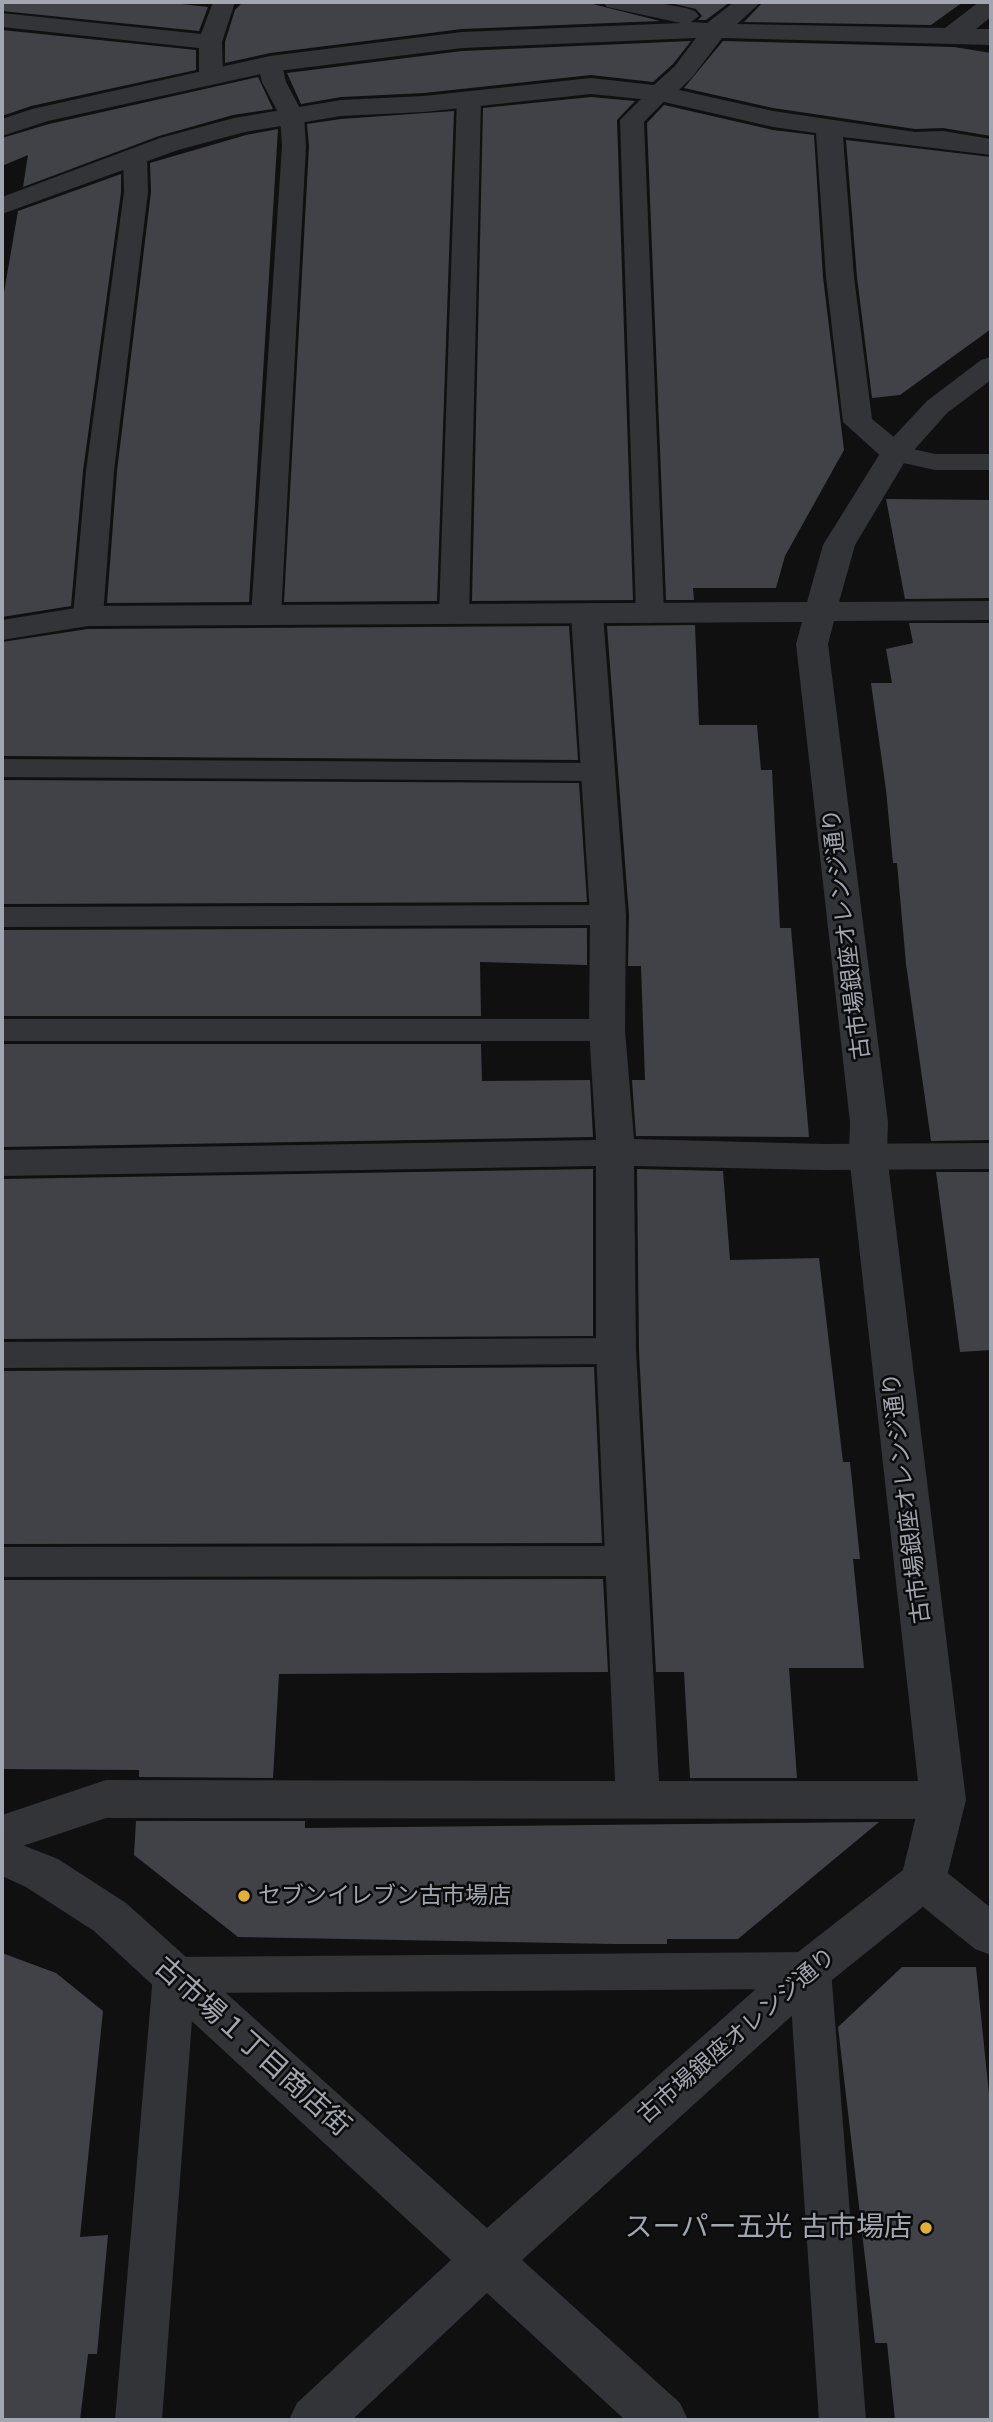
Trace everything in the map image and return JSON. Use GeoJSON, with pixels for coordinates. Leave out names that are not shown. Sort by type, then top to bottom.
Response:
{"type":"FeatureCollection","features":[{"type":"Feature","properties":{"kind":"street"},"geometry":{"type":"LineString","coordinates":[[616,2],[679,13],[718,28]]}},
{"type":"Feature","properties":{"kind":"street"},"geometry":{"type":"LineString","coordinates":[[660,93],[684,71],[718,28],[749,2]]}},
{"type":"Feature","properties":{"kind":"street"},"geometry":{"type":"LineString","coordinates":[[954,34],[991,5]]}},
{"type":"Feature","properties":{"kind":"street"},"geometry":{"type":"LineString","coordinates":[[2,128],[41,115],[270,64],[462,40],[718,28],[991,37]]}},
{"type":"Feature","properties":{"kind":"street"},"geometry":{"type":"LineString","coordinates":[[2,206],[135,157],[230,127],[341,108],[469,99],[591,86],[660,93],[773,119],[991,147]]}},
{"type":"Feature","properties":{"kind":"street"},"geometry":{"type":"LineString","coordinates":[[2,110],[41,115]]}},
{"type":"Feature","properties":{"kind":"street"},"geometry":{"type":"LineString","coordinates":[[829,127],[841,277],[858,422],[895,453]]}},
{"type":"Feature","properties":{"kind":"street","name":"古市場銀座オレンジ通り"},"geometry":{"type":"LineString","coordinates":[[315,2420],[486,2261],[810,1970],[923,1880],[943,1800],[868,1155],[869,1122],[813,644],[839,545],[895,453],[937,407],[991,366]]}},
{"type":"Feature","properties":{"kind":"street"},"geometry":{"type":"LineString","coordinates":[[2,630],[88,617],[991,611]]}},
{"type":"Feature","properties":{"kind":"street"},"geometry":{"type":"LineString","coordinates":[[587,614],[608,915],[607,1030],[614,1154],[616,1350],[638,1801]]}},
{"type":"Feature","properties":{"kind":"street"},"geometry":{"type":"LineString","coordinates":[[2,1163],[614,1154],[991,1156]]}},
{"type":"Feature","properties":{"kind":"street"},"geometry":{"type":"LineString","coordinates":[[2,1834],[106,1799],[943,1800]]}},
{"type":"Feature","properties":{"kind":"street","name":"古市場１丁目商店街"},"geometry":{"type":"LineString","coordinates":[[2,1856],[43,1874],[110,1917],[662,2420]]}},
{"type":"Feature","properties":{"kind":"street"},"geometry":{"type":"LineString","coordinates":[[923,1880],[991,1935]]}},
{"type":"Feature","properties":{"kind":"lane"},"geometry":{"type":"LineString","coordinates":[[211,77],[209,42],[225,2]]}},
{"type":"Feature","properties":{"kind":"lane"},"geometry":{"type":"LineString","coordinates":[[2,20],[209,42]]}},
{"type":"Feature","properties":{"kind":"lane"},"geometry":{"type":"LineString","coordinates":[[266,616],[294,146],[292,116],[274,82],[270,64]]}},
{"type":"Feature","properties":{"kind":"lane"},"geometry":{"type":"LineString","coordinates":[[650,614],[632,120],[660,93]]}},
{"type":"Feature","properties":{"kind":"lane"},"geometry":{"type":"LineString","coordinates":[[454,615],[469,99]]}},
{"type":"Feature","properties":{"kind":"lane"},"geometry":{"type":"LineString","coordinates":[[88,617],[100,471],[136,192],[135,157]]}},
{"type":"Feature","properties":{"kind":"lane"},"geometry":{"type":"LineString","coordinates":[[895,453],[935,462],[991,462]]}},
{"type":"Feature","properties":{"kind":"lane"},"geometry":{"type":"LineString","coordinates":[[2,768],[600,772]]}},
{"type":"Feature","properties":{"kind":"lane"},"geometry":{"type":"LineString","coordinates":[[2,917],[608,915]]}},
{"type":"Feature","properties":{"kind":"lane"},"geometry":{"type":"LineString","coordinates":[[2,1030],[607,1030]]}},
{"type":"Feature","properties":{"kind":"lane"},"geometry":{"type":"LineString","coordinates":[[2,1355],[616,1350]]}},
{"type":"Feature","properties":{"kind":"lane"},"geometry":{"type":"LineString","coordinates":[[2,1562],[626,1561]]}},
{"type":"Feature","properties":{"kind":"lane"},"geometry":{"type":"LineString","coordinates":[[138,2420],[174,1975],[810,1970],[843,2420]]}},
{"type":"Feature","properties":{"kind":"building"},"geometry":{"type":"Polygon","coordinates":[[[2,2],[164,2],[208,7],[199,31],[2,11],[2,2]]]}},
{"type":"Feature","properties":{"kind":"building"},"geometry":{"type":"Polygon","coordinates":[[[243,2],[585,2],[660,21],[462,29],[270,53],[225,63],[225,42],[235,10],[243,2]]]}},
{"type":"Feature","properties":{"kind":"building"},"geometry":{"type":"Polygon","coordinates":[[[666,2],[730,2],[706,20],[698,20],[702,16],[696,9],[666,2]]]}},
{"type":"Feature","properties":{"kind":"building"},"geometry":{"type":"Polygon","coordinates":[[[763,2],[963,2],[931,25],[744,22],[763,2]]]}},
{"type":"Feature","properties":{"kind":"building"},"geometry":{"type":"Polygon","coordinates":[[[2,30],[196,50],[196,70],[31,106],[2,116],[2,30]]]}},
{"type":"Feature","properties":{"kind":"building"},"geometry":{"type":"Polygon","coordinates":[[[691,41],[673,64],[653,82],[591,75],[424,93],[341,97],[301,104],[287,73],[462,51],[691,41]]]}},
{"type":"Feature","properties":{"kind":"building"},"geometry":{"type":"Polygon","coordinates":[[[723,41],[954,47],[991,53],[991,136],[943,128],[915,129],[773,108],[684,88],[723,41]]]}},
{"type":"Feature","properties":{"kind":"building"},"geometry":{"type":"Polygon","coordinates":[[[258,77],[273,109],[233,115],[159,136],[23,187],[28,155],[2,166],[2,138],[49,124],[258,77]]]}},
{"type":"Feature","properties":{"kind":"building"},"geometry":{"type":"Polygon","coordinates":[[[591,97],[635,101],[617,120],[633,600],[472,601],[483,108],[591,97]]]}},
{"type":"Feature","properties":{"kind":"building"},"geometry":{"type":"Polygon","coordinates":[[[664,105],[773,130],[814,135],[823,277],[844,450],[785,556],[776,588],[693,588],[694,600],[666,600],[647,123],[664,105]]]}},
{"type":"Feature","properties":{"kind":"building"},"geometry":{"type":"Polygon","coordinates":[[[454,111],[437,601],[284,602],[309,146],[307,124],[454,111]]]}},
{"type":"Feature","properties":{"kind":"building"},"geometry":{"type":"Polygon","coordinates":[[[278,129],[249,602],[107,603],[117,471],[151,192],[150,163],[246,135],[278,129]]]}},
{"type":"Feature","properties":{"kind":"building"},"geometry":{"type":"Polygon","coordinates":[[[846,140],[991,157],[991,329],[900,395],[872,398],[857,277],[846,140]]]}},
{"type":"Feature","properties":{"kind":"building"},"geometry":{"type":"Polygon","coordinates":[[[121,174],[121,192],[83,471],[71,606],[2,617],[2,304],[18,211],[121,174]]]}},
{"type":"Feature","properties":{"kind":"building"},"geometry":{"type":"Polygon","coordinates":[[[886,499],[991,500],[991,598],[905,599],[886,499]]]}},
{"type":"Feature","properties":{"kind":"building"},"geometry":{"type":"Polygon","coordinates":[[[909,623],[991,623],[991,1140],[931,1141],[906,964],[897,863],[893,863],[871,683],[892,683],[886,649],[913,643],[909,623]]]}},
{"type":"Feature","properties":{"kind":"building"},"geometry":{"type":"Polygon","coordinates":[[[695,625],[699,725],[757,725],[761,770],[772,770],[780,928],[791,928],[809,1137],[636,1136],[632,1080],[645,1080],[641,966],[628,966],[629,915],[607,626],[695,625]]]}},
{"type":"Feature","properties":{"kind":"building"},"geometry":{"type":"Polygon","coordinates":[[[569,626],[578,760],[2,756],[2,642],[88,629],[569,626]]]}},
{"type":"Feature","properties":{"kind":"building"},"geometry":{"type":"Polygon","coordinates":[[[2,780],[579,783],[587,902],[2,904],[2,780]]]}},
{"type":"Feature","properties":{"kind":"building"},"geometry":{"type":"Polygon","coordinates":[[[587,928],[587,965],[480,962],[481,1016],[2,1016],[2,930],[587,928]]]}},
{"type":"Feature","properties":{"kind":"building"},"geometry":{"type":"Polygon","coordinates":[[[2,1044],[481,1044],[482,1081],[590,1080],[593,1137],[2,1147],[2,1044]]]}},
{"type":"Feature","properties":{"kind":"building"},"geometry":{"type":"Polygon","coordinates":[[[593,1169],[593,1336],[2,1339],[2,1179],[593,1169]]]}},
{"type":"Feature","properties":{"kind":"building"},"geometry":{"type":"Polygon","coordinates":[[[637,1169],[723,1171],[730,1260],[819,1258],[843,1462],[850,1462],[860,1559],[853,1559],[864,1668],[789,1668],[797,1778],[690,1778],[684,1672],[656,1672],[639,1351],[637,1169]]]}},
{"type":"Feature","properties":{"kind":"building"},"geometry":{"type":"Polygon","coordinates":[[[936,1172],[991,1172],[991,1350],[960,1352],[936,1172]]]}},
{"type":"Feature","properties":{"kind":"building"},"geometry":{"type":"Polygon","coordinates":[[[594,1367],[602,1543],[2,1544],[2,1371],[594,1367]]]}},
{"type":"Feature","properties":{"kind":"building"},"geometry":{"type":"Polygon","coordinates":[[[603,1579],[608,1672],[279,1674],[273,1778],[139,1777],[139,1770],[2,1769],[2,1580],[603,1579]]]}},
{"type":"Feature","properties":{"kind":"building"},"geometry":{"type":"Polygon","coordinates":[[[136,1821],[305,1821],[305,1828],[879,1822],[738,1939],[667,1939],[667,1944],[614,1944],[238,1937],[134,1855],[136,1821]]]}},
{"type":"Feature","properties":{"kind":"building"},"geometry":{"type":"Polygon","coordinates":[[[2,1953],[56,1973],[103,2011],[80,2237],[108,2235],[97,2354],[88,2354],[80,2420],[2,2420],[2,1953]]]}},
{"type":"Feature","properties":{"kind":"building","name":"スーパー五光 古市場店"},"geometry":{"type":"Polygon","coordinates":[[[902,1967],[976,1967],[991,2114],[991,2420],[895,2420],[887,2343],[875,2343],[838,2027],[902,1967]]]}},
{"type":"Feature","properties":{"kind":"place","name":"セブンイレブン古市場店"},"geometry":{"type":"Point","coordinates":[244,1896]}},
{"type":"Feature","properties":{"kind":"place","name":"スーパー五光 古市場店"},"geometry":{"type":"Point","coordinates":[926,2228]}}]}
